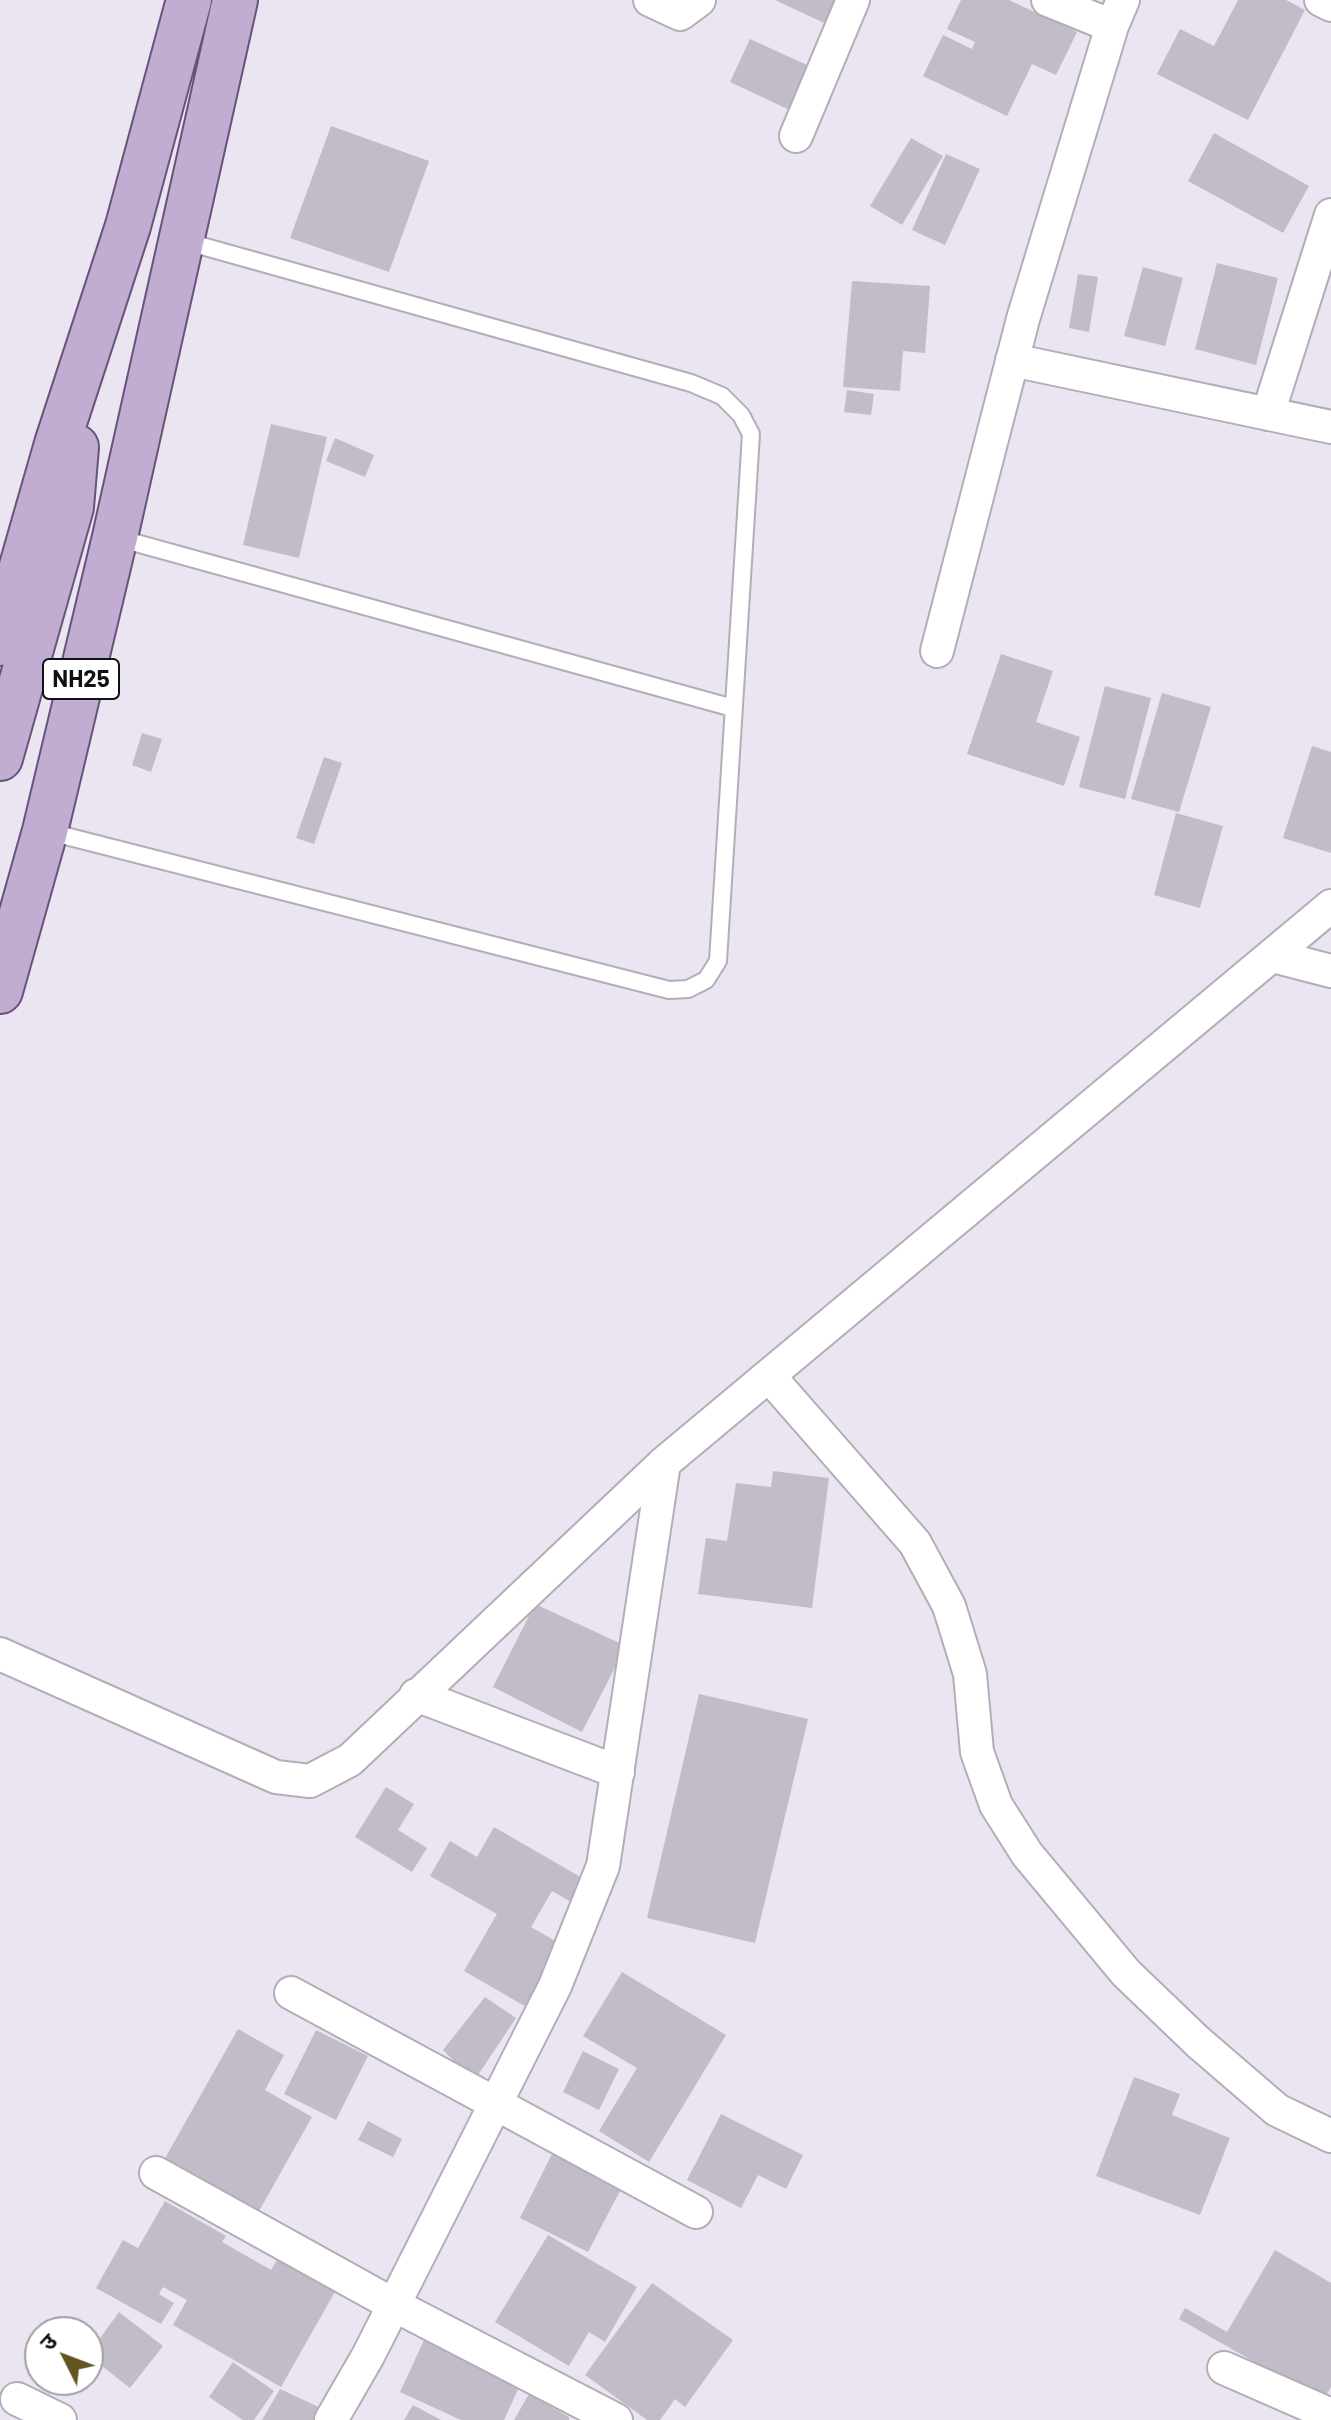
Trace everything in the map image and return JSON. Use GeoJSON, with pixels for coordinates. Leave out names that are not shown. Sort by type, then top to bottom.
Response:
{"type":"FeatureCollection","features":[{"type":"Feature","properties":{"kind":"main road"},"geometry":{"type":"LineString","coordinates":[[0,643],[81,370],[128,226],[189,0]]}},
{"type":"Feature","properties":{"kind":"main road","name":"NH25"},"geometry":{"type":"LineString","coordinates":[[0,991],[45,831],[115,537],[235,0]]}},
{"type":"Feature","properties":{"kind":"main road"},"geometry":{"type":"LineString","coordinates":[[71,507],[154,365]]}},
{"type":"Feature","properties":{"kind":"main road"},"geometry":{"type":"LineString","coordinates":[[0,758],[71,507],[81,370]]}},
{"type":"Feature","properties":{"kind":"street"},"geometry":{"type":"LineString","coordinates":[[650,0],[680,14],[699,0]]}},
{"type":"Feature","properties":{"kind":"street"},"geometry":{"type":"LineString","coordinates":[[796,136],[853,0]]}},
{"type":"Feature","properties":{"kind":"street"},"geometry":{"type":"LineString","coordinates":[[937,651],[1012,360],[1118,13],[1048,0]]}},
{"type":"Feature","properties":{"kind":"street"},"geometry":{"type":"LineString","coordinates":[[1321,0],[1331,5]]}},
{"type":"Feature","properties":{"kind":"street"},"geometry":{"type":"LineString","coordinates":[[1268,414],[1331,215]]}},
{"type":"Feature","properties":{"kind":"street"},"geometry":{"type":"LineString","coordinates":[[1012,360],[1331,427]]}},
{"type":"Feature","properties":{"kind":"street"},"geometry":{"type":"LineString","coordinates":[[0,1654],[276,1777],[310,1781],[350,1760],[664,1463],[1331,906]]}},
{"type":"Feature","properties":{"kind":"street"},"geometry":{"type":"LineString","coordinates":[[1273,956],[1331,971]]}},
{"type":"Feature","properties":{"kind":"street"},"geometry":{"type":"LineString","coordinates":[[769,1376],[915,1543],[949,1606],[970,1674],[977,1752],[996,1805],[1027,1854],[1126,1973],[1198,2042],[1277,2110],[1331,2136]]}},
{"type":"Feature","properties":{"kind":"street"},"geometry":{"type":"LineString","coordinates":[[331,2420],[394,2305],[555,1986],[603,1866],[664,1463]]}},
{"type":"Feature","properties":{"kind":"street"},"geometry":{"type":"LineString","coordinates":[[416,1695],[618,1772]]}},
{"type":"Feature","properties":{"kind":"street"},"geometry":{"type":"LineString","coordinates":[[291,1993],[696,2212]]}},
{"type":"Feature","properties":{"kind":"street"},"geometry":{"type":"LineString","coordinates":[[156,2173],[394,2305],[616,2420]]}},
{"type":"Feature","properties":{"kind":"street"},"geometry":{"type":"LineString","coordinates":[[1292,2420],[1220,2378],[1331,2415]]}},
{"type":"Feature","properties":{"kind":"street"},"geometry":{"type":"LineString","coordinates":[[17,2399],[60,2420]]}},
{"type":"Feature","properties":{"kind":"lane"},"geometry":{"type":"LineString","coordinates":[[45,831],[669,990],[688,989],[706,980],[718,961],[751,434],[741,415],[722,396],[691,383],[182,241]]}},
{"type":"Feature","properties":{"kind":"lane"},"geometry":{"type":"LineString","coordinates":[[115,537],[733,708]]}},
{"type":"Feature","properties":{"kind":"building"},"geometry":{"type":"Polygon","coordinates":[[[775,0],[850,0],[837,29],[775,0]]]}},
{"type":"Feature","properties":{"kind":"building"},"geometry":{"type":"Polygon","coordinates":[[[961,0],[1009,0],[1077,32],[1056,75],[1032,64],[1007,116],[923,76],[943,35],[972,49],[975,42],[947,29],[961,0]]]}},
{"type":"Feature","properties":{"kind":"building"},"geometry":{"type":"Polygon","coordinates":[[[1238,0],[1286,0],[1305,10],[1248,120],[1157,74],[1180,29],[1214,46],[1238,0]]]}},
{"type":"Feature","properties":{"kind":"building"},"geometry":{"type":"Polygon","coordinates":[[[750,39],[818,70],[798,114],[730,82],[750,39]]]}},
{"type":"Feature","properties":{"kind":"building"},"geometry":{"type":"Polygon","coordinates":[[[331,126],[429,161],[389,272],[290,238],[331,126]]]}},
{"type":"Feature","properties":{"kind":"building"},"geometry":{"type":"Polygon","coordinates":[[[1214,133],[1309,186],[1283,233],[1188,181],[1214,133]]]}},
{"type":"Feature","properties":{"kind":"building"},"geometry":{"type":"Polygon","coordinates":[[[911,138],[943,156],[902,225],[870,206],[911,138]]]}},
{"type":"Feature","properties":{"kind":"building"},"geometry":{"type":"Polygon","coordinates":[[[946,154],[980,169],[945,245],[912,230],[946,154]]]}},
{"type":"Feature","properties":{"kind":"building"},"geometry":{"type":"Polygon","coordinates":[[[1217,263],[1278,278],[1256,365],[1195,349],[1217,263]]]}},
{"type":"Feature","properties":{"kind":"building"},"geometry":{"type":"Polygon","coordinates":[[[1143,267],[1183,278],[1165,346],[1124,336],[1143,267]]]}},
{"type":"Feature","properties":{"kind":"building"},"geometry":{"type":"Polygon","coordinates":[[[1078,274],[1098,277],[1089,332],[1069,328],[1078,274]]]}},
{"type":"Feature","properties":{"kind":"building"},"geometry":{"type":"Polygon","coordinates":[[[852,281],[930,286],[925,353],[903,351],[900,391],[843,387],[852,281]]]}},
{"type":"Feature","properties":{"kind":"building"},"geometry":{"type":"Polygon","coordinates":[[[847,390],[874,394],[871,415],[844,412],[847,390]]]}},
{"type":"Feature","properties":{"kind":"building"},"geometry":{"type":"Polygon","coordinates":[[[271,424],[327,437],[299,558],[243,545],[271,424]]]}},
{"type":"Feature","properties":{"kind":"building"},"geometry":{"type":"Polygon","coordinates":[[[335,438],[374,455],[365,477],[326,461],[335,438]]]}},
{"type":"Feature","properties":{"kind":"building"},"geometry":{"type":"Polygon","coordinates":[[[1001,654],[1053,671],[1036,722],[1080,737],[1064,786],[967,754],[1001,654]]]}},
{"type":"Feature","properties":{"kind":"building"},"geometry":{"type":"Polygon","coordinates":[[[1105,686],[1151,698],[1125,799],[1079,787],[1105,686]]]}},
{"type":"Feature","properties":{"kind":"building"},"geometry":{"type":"Polygon","coordinates":[[[1162,693],[1211,707],[1179,812],[1131,799],[1162,693]]]}},
{"type":"Feature","properties":{"kind":"building"},"geometry":{"type":"Polygon","coordinates":[[[142,733],[162,739],[151,772],[132,765],[142,733]]]}},
{"type":"Feature","properties":{"kind":"building"},"geometry":{"type":"Polygon","coordinates":[[[1312,746],[1331,752],[1331,853],[1283,838],[1312,746]]]}},
{"type":"Feature","properties":{"kind":"building"},"geometry":{"type":"Polygon","coordinates":[[[324,757],[342,763],[314,844],[296,838],[324,757]]]}},
{"type":"Feature","properties":{"kind":"building"},"geometry":{"type":"Polygon","coordinates":[[[1176,813],[1223,826],[1200,908],[1154,895],[1176,813]]]}},
{"type":"Feature","properties":{"kind":"building"},"geometry":{"type":"Polygon","coordinates":[[[773,1471],[829,1478],[812,1608],[698,1594],[706,1538],[727,1541],[736,1483],[771,1487],[773,1471]]]}},
{"type":"Feature","properties":{"kind":"building"},"geometry":{"type":"Polygon","coordinates":[[[535,1604],[626,1646],[582,1732],[493,1687],[535,1604]]]}},
{"type":"Feature","properties":{"kind":"building"},"geometry":{"type":"Polygon","coordinates":[[[699,1694],[808,1719],[755,1943],[647,1918],[699,1694]]]}},
{"type":"Feature","properties":{"kind":"building"},"geometry":{"type":"Polygon","coordinates":[[[386,1787],[414,1804],[398,1830],[427,1848],[412,1872],[355,1837],[386,1787]]]}},
{"type":"Feature","properties":{"kind":"building"},"geometry":{"type":"Polygon","coordinates":[[[494,1827],[584,1879],[571,1902],[552,1891],[531,1927],[564,1946],[528,2008],[464,1971],[497,1914],[430,1876],[450,1841],[477,1857],[494,1827]]]}},
{"type":"Feature","properties":{"kind":"building"},"geometry":{"type":"Polygon","coordinates":[[[622,1972],[726,2035],[649,2162],[599,2131],[637,2068],[583,2036],[622,1972]]]}},
{"type":"Feature","properties":{"kind":"building"},"geometry":{"type":"Polygon","coordinates":[[[485,1997],[516,2018],[474,2081],[443,2050],[485,1997]]]}},
{"type":"Feature","properties":{"kind":"building"},"geometry":{"type":"Polygon","coordinates":[[[238,2029],[284,2055],[265,2090],[312,2117],[254,2220],[160,2167],[238,2029]]]}},
{"type":"Feature","properties":{"kind":"building"},"geometry":{"type":"Polygon","coordinates":[[[316,2030],[368,2056],[336,2120],[284,2094],[316,2030]]]}},
{"type":"Feature","properties":{"kind":"building"},"geometry":{"type":"Polygon","coordinates":[[[583,2051],[619,2069],[599,2110],[563,2092],[583,2051]]]}},
{"type":"Feature","properties":{"kind":"building"},"geometry":{"type":"Polygon","coordinates":[[[1134,2077],[1180,2094],[1172,2115],[1230,2138],[1200,2215],[1096,2176],[1134,2077]]]}},
{"type":"Feature","properties":{"kind":"building"},"geometry":{"type":"Polygon","coordinates":[[[721,2114],[803,2155],[786,2189],[758,2175],[741,2208],[687,2180],[721,2114]]]}},
{"type":"Feature","properties":{"kind":"building"},"geometry":{"type":"Polygon","coordinates":[[[368,2121],[402,2139],[393,2157],[358,2140],[368,2121]]]}},
{"type":"Feature","properties":{"kind":"building"},"geometry":{"type":"Polygon","coordinates":[[[553,2152],[622,2187],[588,2252],[520,2218],[553,2152]]]}},
{"type":"Feature","properties":{"kind":"building"},"geometry":{"type":"Polygon","coordinates":[[[165,2201],[226,2236],[222,2242],[271,2270],[278,2258],[336,2290],[281,2387],[173,2325],[187,2300],[163,2287],[159,2294],[174,2303],[161,2324],[96,2288],[123,2240],[138,2248],[165,2201]]]}},
{"type":"Feature","properties":{"kind":"building"},"geometry":{"type":"Polygon","coordinates":[[[548,2235],[637,2287],[605,2342],[589,2332],[569,2366],[495,2322],[548,2235]]]}},
{"type":"Feature","properties":{"kind":"building"},"geometry":{"type":"Polygon","coordinates":[[[1275,2250],[1331,2283],[1331,2387],[1323,2401],[1179,2319],[1185,2308],[1227,2332],[1275,2250]]]}},
{"type":"Feature","properties":{"kind":"building"},"geometry":{"type":"Polygon","coordinates":[[[652,2283],[733,2340],[685,2407],[675,2399],[660,2420],[647,2420],[585,2375],[652,2283]]]}},
{"type":"Feature","properties":{"kind":"building"},"geometry":{"type":"Polygon","coordinates":[[[119,2312],[163,2346],[130,2388],[104,2368],[104,2333],[119,2312]]]}},
{"type":"Feature","properties":{"kind":"building"},"geometry":{"type":"Polygon","coordinates":[[[425,2338],[521,2383],[504,2420],[461,2420],[400,2392],[425,2338]]]}},
{"type":"Feature","properties":{"kind":"building"},"geometry":{"type":"Polygon","coordinates":[[[233,2362],[274,2391],[254,2420],[243,2420],[209,2397],[233,2362]]]}},
{"type":"Feature","properties":{"kind":"building"},"geometry":{"type":"Polygon","coordinates":[[[280,2389],[323,2409],[317,2420],[262,2420],[280,2389]]]}},
{"type":"Feature","properties":{"kind":"building"},"geometry":{"type":"Polygon","coordinates":[[[529,2394],[569,2417],[569,2420],[514,2420],[529,2394]]]}},
{"type":"Feature","properties":{"kind":"building"},"geometry":{"type":"Polygon","coordinates":[[[413,2405],[441,2420],[404,2420],[413,2405]]]}}]}
